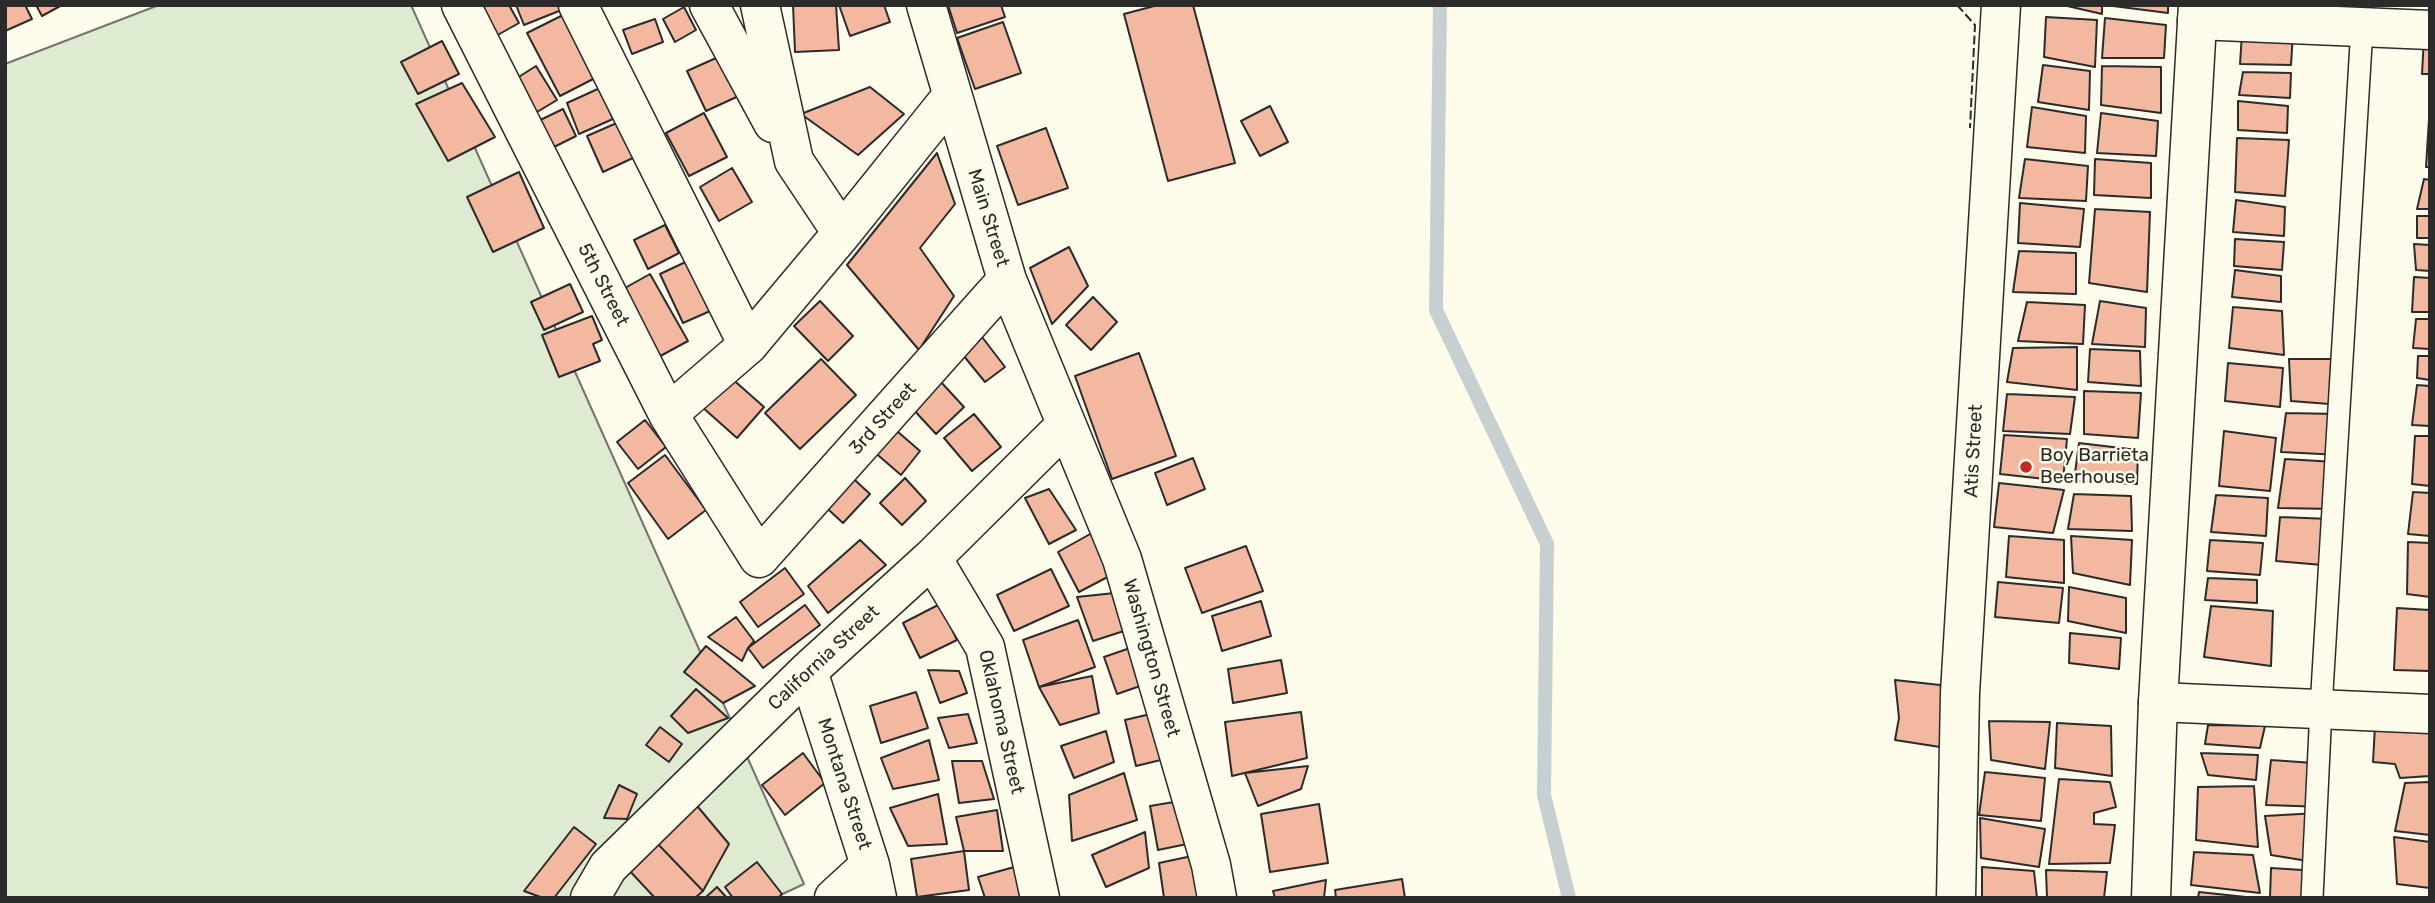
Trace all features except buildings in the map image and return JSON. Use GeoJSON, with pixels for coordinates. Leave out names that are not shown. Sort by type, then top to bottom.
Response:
{"type":"FeatureCollection","features":[{"type":"Feature","properties":{"kind":"street","name":"5th Street"},"geometry":{"type":"LineString","coordinates":[[461,5],[668,414],[759,558]]}},
{"type":"Feature","properties":{"kind":"street"},"geometry":{"type":"LineString","coordinates":[[578,5],[748,345]]}},
{"type":"Feature","properties":{"kind":"street"},"geometry":{"type":"LineString","coordinates":[[709,5],[794,161],[842,233]]}},
{"type":"Feature","properties":{"kind":"street"},"geometry":{"type":"LineString","coordinates":[[760,5],[794,161]]}},
{"type":"Feature","properties":{"kind":"street","name":"Main Street"},"geometry":{"type":"LineString","coordinates":[[926,5],[1007,280],[1066,425]]}},
{"type":"Feature","properties":{"kind":"street","name":"Atis Street"},"geometry":{"type":"LineString","coordinates":[[1956,898],[1960,693],[2001,5]]}},
{"type":"Feature","properties":{"kind":"street"},"geometry":{"type":"LineString","coordinates":[[2151,898],[2158,702],[2198,13],[2370,20],[2430,30]]}},
{"type":"Feature","properties":{"kind":"street"},"geometry":{"type":"LineString","coordinates":[[668,414],[748,345],[952,96]]}},
{"type":"Feature","properties":{"kind":"street","name":"3rd Street"},"geometry":{"type":"LineString","coordinates":[[759,558],[1007,280]]}},
{"type":"Feature","properties":{"kind":"street","name":"California Street"},"geometry":{"type":"LineString","coordinates":[[590,898],[608,867],[808,671],[932,558],[1066,425]]}},
{"type":"Feature","properties":{"kind":"street","name":"Washington Street"},"geometry":{"type":"LineString","coordinates":[[1066,425],[1122,559],[1211,866],[1217,898]]}},
{"type":"Feature","properties":{"kind":"street","name":"Oklahoma Street"},"geometry":{"type":"LineString","coordinates":[[932,558],[985,647],[1040,898]]}},
{"type":"Feature","properties":{"kind":"street","name":"Montana Street"},"geometry":{"type":"LineString","coordinates":[[808,671],[873,882]]}},
{"type":"Feature","properties":{"kind":"street"},"geometry":{"type":"LineString","coordinates":[[2158,702],[2430,714]]}},
{"type":"Feature","properties":{"kind":"street"},"geometry":{"type":"LineString","coordinates":[[834,898],[873,882]]}},
{"type":"Feature","properties":{"kind":"lane"},"geometry":{"type":"LineString","coordinates":[[2312,898],[2321,708],[2370,20]]}},
{"type":"Feature","properties":{"kind":"green space"},"geometry":{"type":"Polygon","coordinates":[[[159,5],[411,5],[804,884],[774,898],[5,898],[5,64],[159,5]]]}},
{"type":"Feature","properties":{"kind":"waterway"},"geometry":{"type":"LineString","coordinates":[[1440,5],[1436,310],[1547,544],[1544,795],[1569,898]]}},
{"type":"Feature","properties":{"kind":"fence"},"geometry":{"type":"LineString","coordinates":[[1957,5],[1975,25],[1970,128]]}},
{"type":"Feature","properties":{"kind":"place","name":"Boy Barrieta Beerhouse"},"geometry":{"type":"Point","coordinates":[2026,467]}}]}
